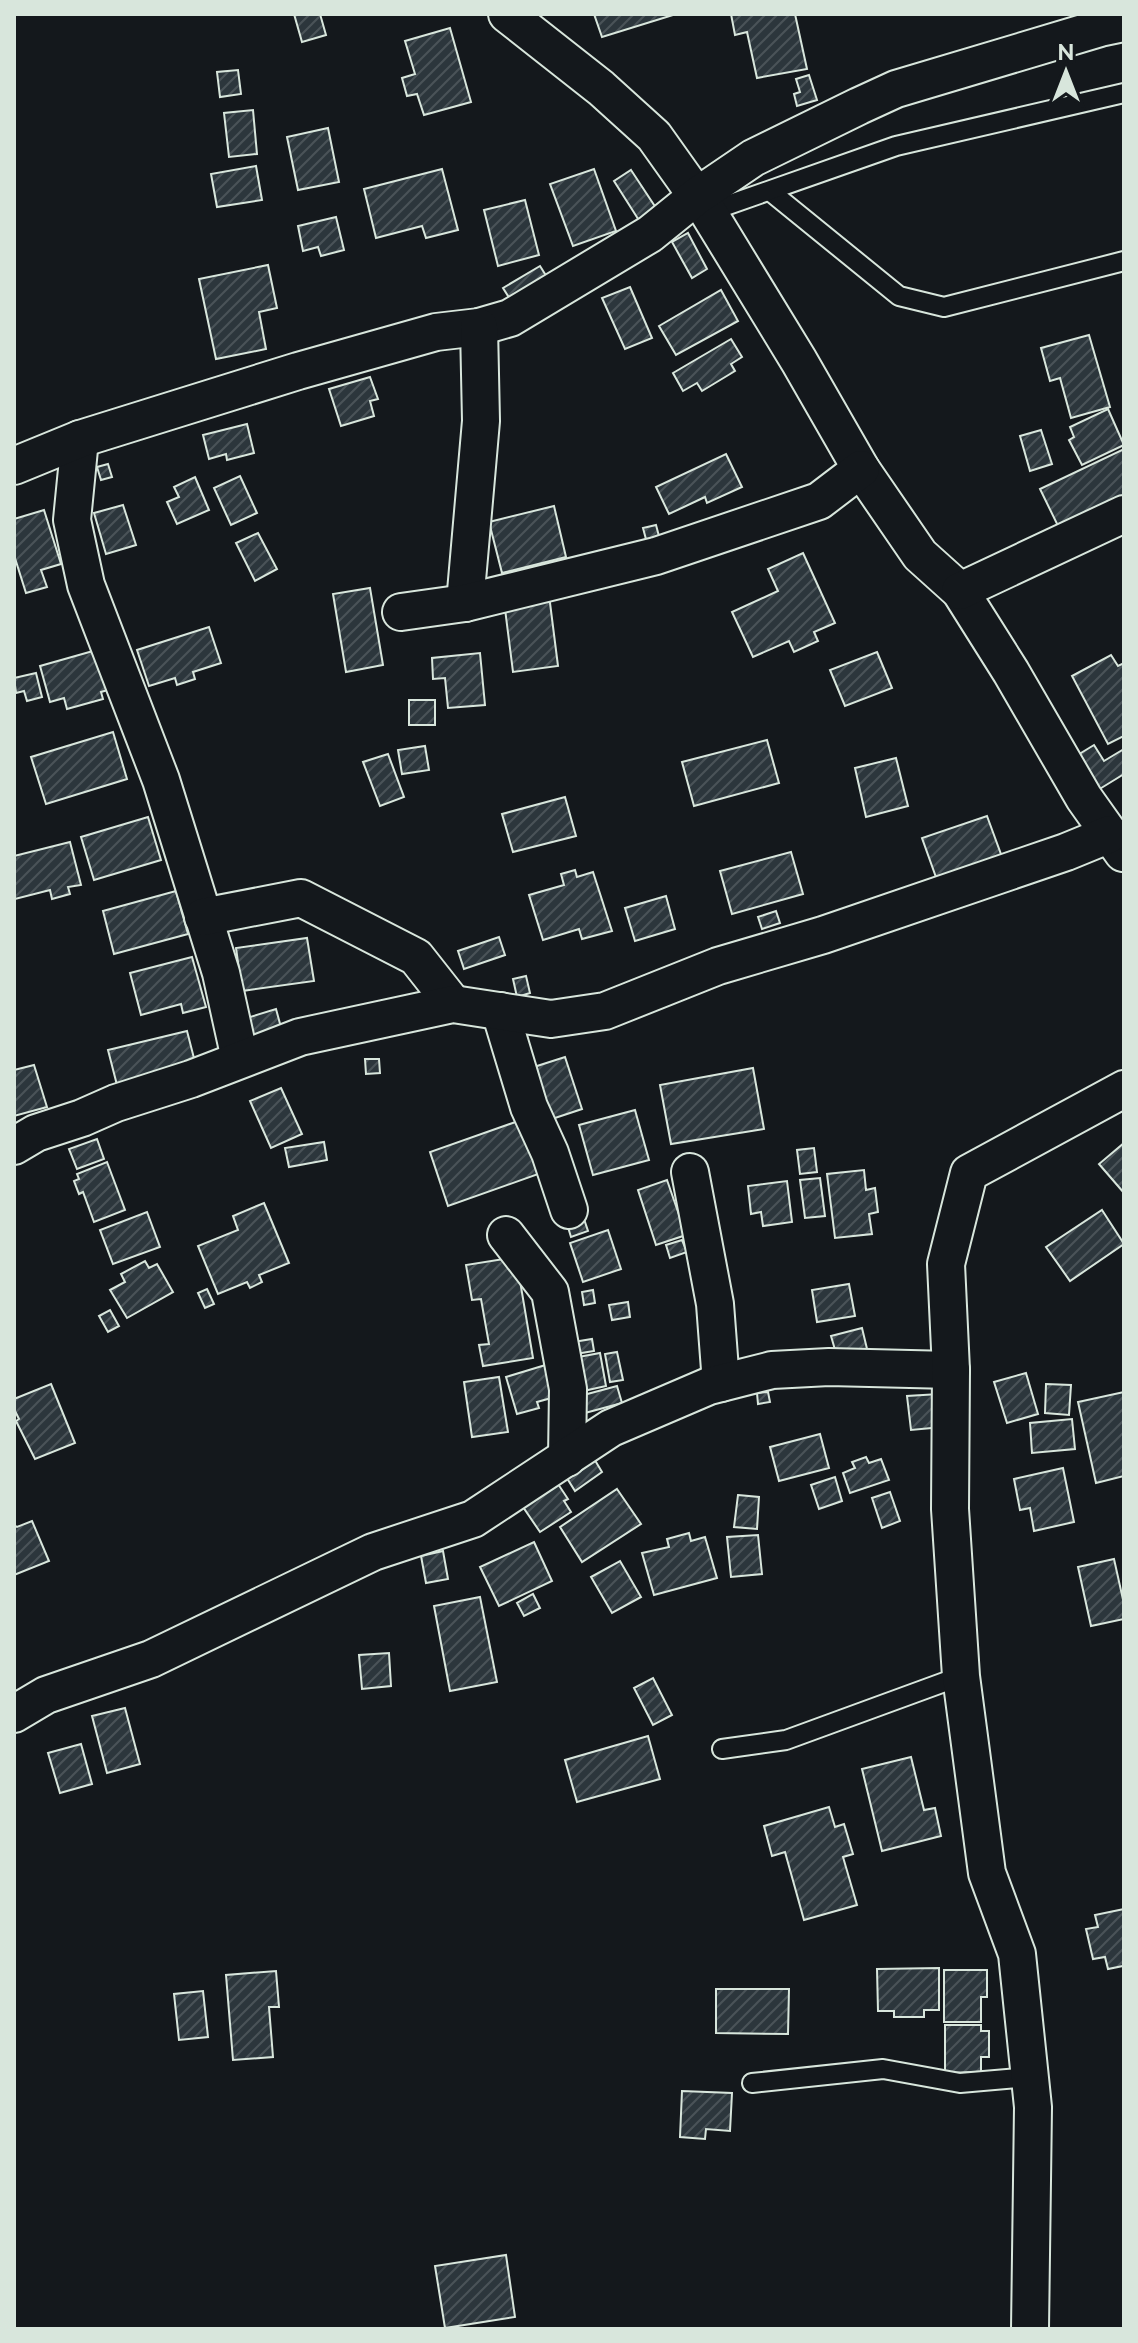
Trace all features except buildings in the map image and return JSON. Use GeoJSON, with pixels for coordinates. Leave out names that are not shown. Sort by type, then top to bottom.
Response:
{"type":"FeatureCollection","features":[{"type":"Feature","properties":{"kind":"street"},"geometry":{"type":"LineString","coordinates":[[14,1146],[36,1133],[300,1037],[453,1004],[551,1019],[605,1011],[718,966],[823,935],[1066,852],[1117,844],[1084,798],[960,591],[920,555],[861,469],[799,361],[702,204],[654,136],[601,88],[507,14]]}},
{"type":"Feature","properties":{"kind":"street"},"geometry":{"type":"LineString","coordinates":[[14,466],[80,439],[298,371],[436,332],[479,327],[510,318],[702,204],[753,158],[896,89],[1124,23]]}},
{"type":"Feature","properties":{"kind":"street"},"geometry":{"type":"LineString","coordinates":[[465,603],[481,421],[479,327]]}},
{"type":"Feature","properties":{"kind":"street"},"geometry":{"type":"LineString","coordinates":[[80,439],[72,520],[86,585],[161,780],[221,973],[240,1059]]}},
{"type":"Feature","properties":{"kind":"street"},"geometry":{"type":"LineString","coordinates":[[401,612],[465,603],[656,556],[819,501],[861,469]]}},
{"type":"Feature","properties":{"kind":"street"},"geometry":{"type":"LineString","coordinates":[[960,591],[1124,514]]}},
{"type":"Feature","properties":{"kind":"street"},"geometry":{"type":"LineString","coordinates":[[203,917],[301,898],[416,957],[453,1004]]}},
{"type":"Feature","properties":{"kind":"street"},"geometry":{"type":"LineString","coordinates":[[500,1011],[529,1107],[550,1153],[569,1210]]}},
{"type":"Feature","properties":{"kind":"street"},"geometry":{"type":"LineString","coordinates":[[1030,2329],[1033,2107],[1017,1954],[987,1873],[961,1676],[950,1509],[951,1370],[946,1264],[969,1173],[1124,1089]]}},
{"type":"Feature","properties":{"kind":"street"},"geometry":{"type":"LineString","coordinates":[[690,1172],[715,1304],[721,1383]]}},
{"type":"Feature","properties":{"kind":"street"},"geometry":{"type":"LineString","coordinates":[[506,1235],[550,1292],[568,1389],[567,1458]]}},
{"type":"Feature","properties":{"kind":"street"},"geometry":{"type":"LineString","coordinates":[[14,1714],[46,1695],[151,1659],[373,1552],[473,1519],[611,1428],[663,1403],[772,1370],[829,1367],[951,1370]]}},
{"type":"Feature","properties":{"kind":"lane"},"geometry":{"type":"LineString","coordinates":[[702,204],[771,192],[896,146],[1124,93]]}},
{"type":"Feature","properties":{"kind":"lane"},"geometry":{"type":"LineString","coordinates":[[771,192],[899,296],[944,307],[1124,261]]}},
{"type":"Feature","properties":{"kind":"lane"},"geometry":{"type":"LineString","coordinates":[[722,1749],[786,1740],[961,1676]]}},
{"type":"Feature","properties":{"kind":"lane"},"geometry":{"type":"LineString","coordinates":[[752,2083],[883,2069],[960,2083],[1030,2077]]}}]}
